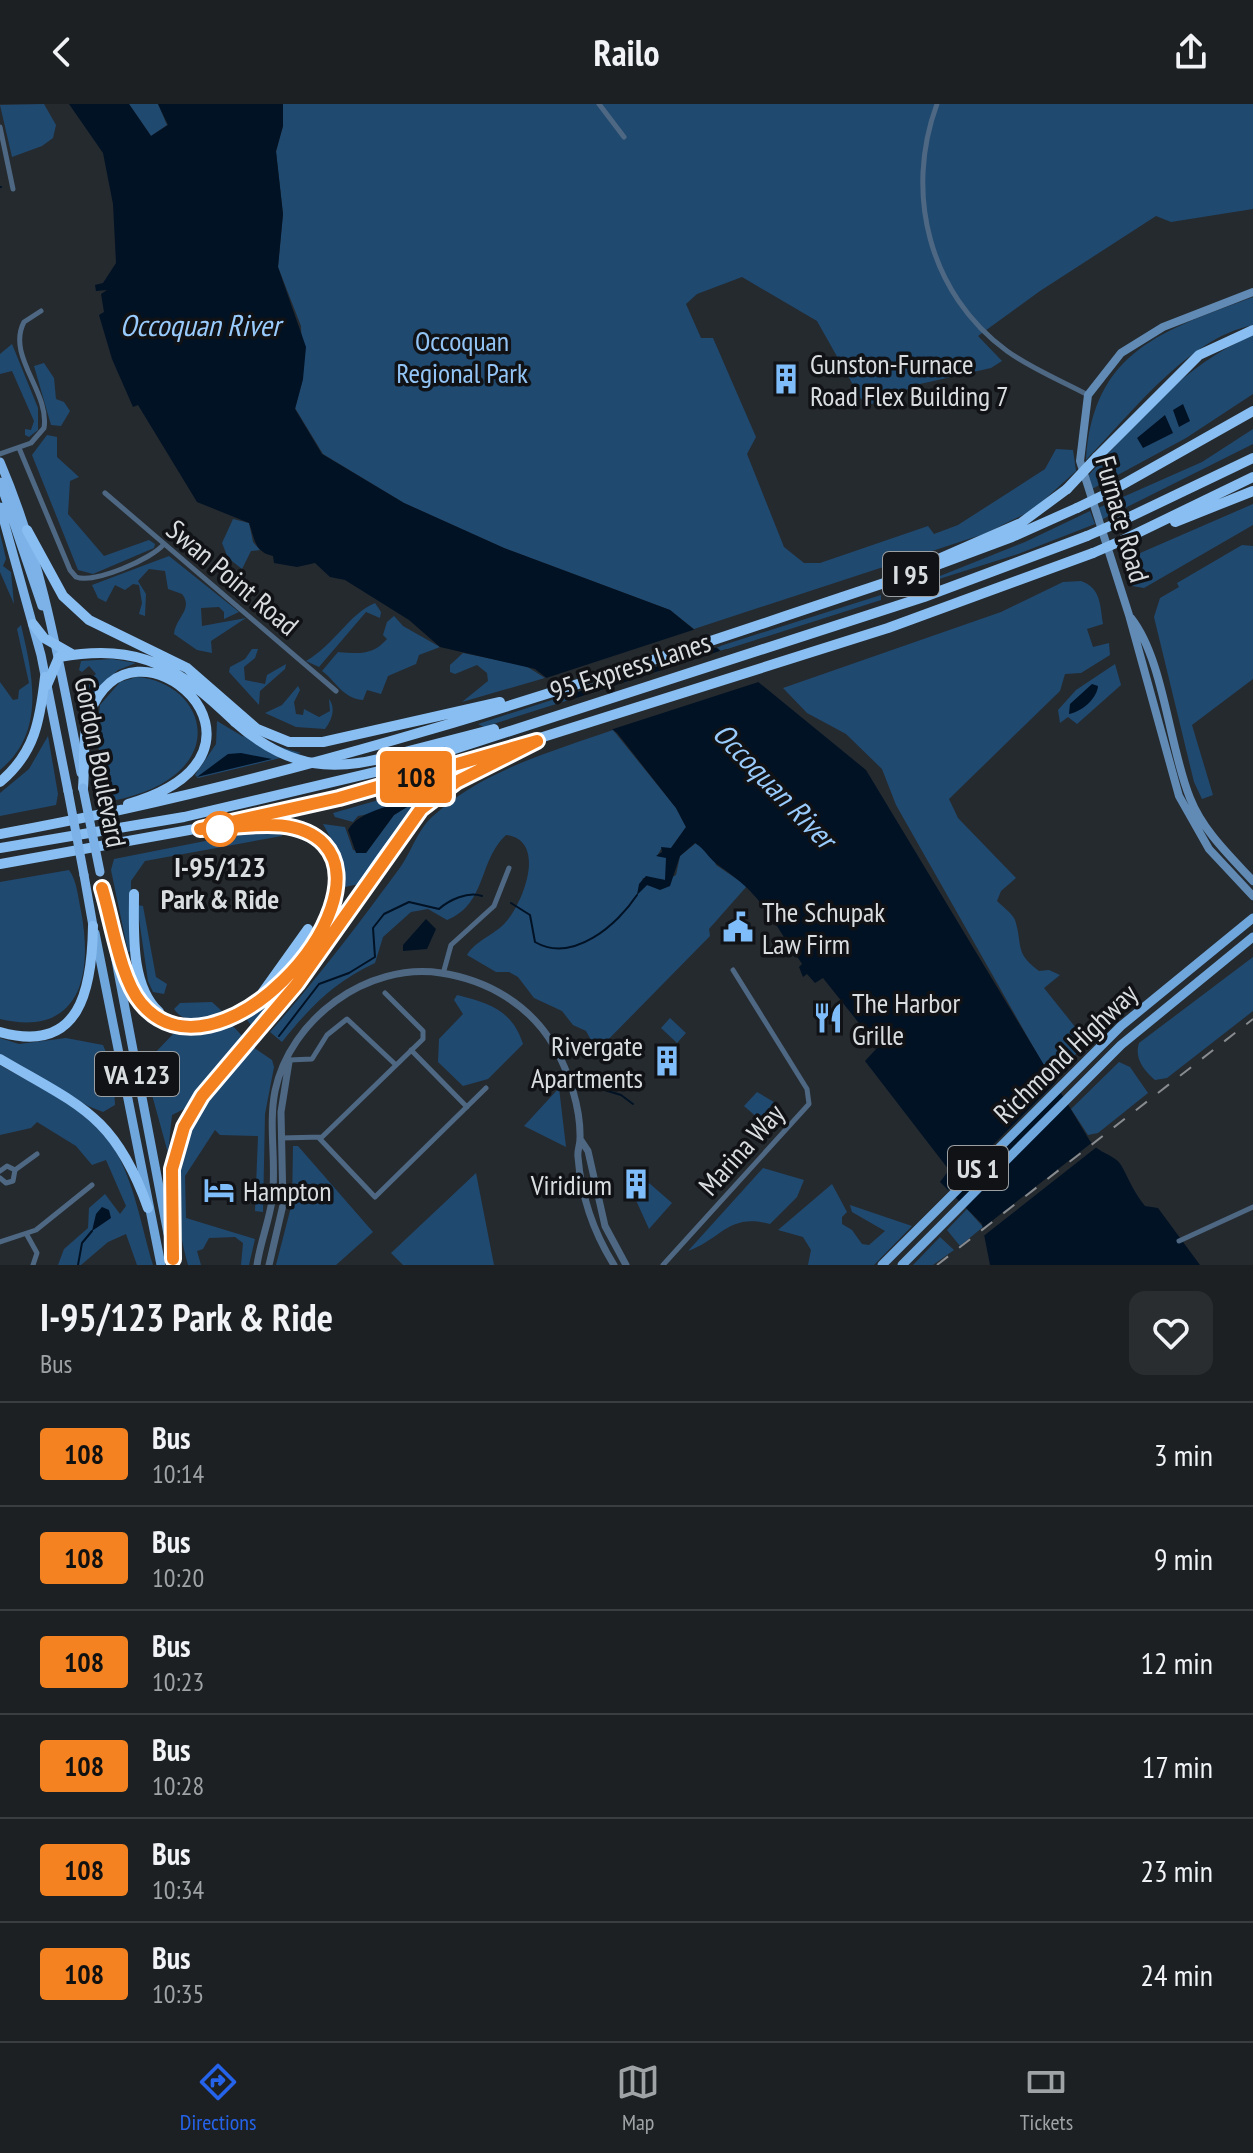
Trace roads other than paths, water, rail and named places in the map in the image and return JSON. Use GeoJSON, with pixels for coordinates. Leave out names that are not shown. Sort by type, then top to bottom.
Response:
{"type":"FeatureCollection","features":[{"type":"Feature","properties":{"kind":"highway"},"geometry":{"type":"LineString","coordinates":[[898,578],[1021,523],[1067,489],[1199,355],[1253,330]]}},
{"type":"Feature","properties":{"kind":"highway","name":"I 95"},"geometry":{"type":"LineString","coordinates":[[0,834],[164,802],[291,771],[898,578],[998,543],[1077,508],[1253,411]]}},
{"type":"Feature","properties":{"kind":"highway","name":"95 Express Lanes"},"geometry":{"type":"LineString","coordinates":[[0,848],[184,817],[405,765],[987,575],[1117,523],[1253,458]]}},
{"type":"Feature","properties":{"kind":"highway","name":"Gordon Boulevard"},"geometry":{"type":"LineString","coordinates":[[0,462],[27,530],[57,646],[102,888]]}},
{"type":"Feature","properties":{"kind":"highway","name":"I 95"},"geometry":{"type":"LineString","coordinates":[[0,864],[200,829],[339,798],[537,741],[970,600],[1123,540],[1253,477]]}},
{"type":"Feature","properties":{"kind":"highway"},"geometry":{"type":"LineString","coordinates":[[0,482],[57,646],[46,680],[35,739],[17,767],[0,782]]}},
{"type":"Feature","properties":{"kind":"highway"},"geometry":{"type":"LineString","coordinates":[[1146,530],[1196,516],[1253,491]]}},
{"type":"Feature","properties":{"kind":"highway","name":"Gordon Boulevard"},"geometry":{"type":"LineString","coordinates":[[0,507],[46,680],[93,926]]}},
{"type":"Feature","properties":{"kind":"highway"},"geometry":{"type":"LineString","coordinates":[[27,530],[57,586],[80,613],[179,663],[246,722],[275,738],[305,743],[323,742],[479,705],[518,701]]}},
{"type":"Feature","properties":{"kind":"highway"},"geometry":{"type":"LineString","coordinates":[[33,624],[44,638],[73,655],[113,652],[156,661],[193,684],[268,748],[303,762],[350,765],[547,718]]}},
{"type":"Feature","properties":{"kind":"highway"},"geometry":{"type":"LineString","coordinates":[[25,830],[144,799],[189,774],[204,748],[206,732],[201,708],[190,692],[166,676],[143,672],[127,675],[105,688],[87,724],[83,788]]}},
{"type":"Feature","properties":{"kind":"highway"},"geometry":{"type":"LineString","coordinates":[[174,1262],[170,1195],[179,1142],[202,1096],[297,984],[421,809],[467,775],[537,741]]}},
{"type":"Feature","properties":{"kind":"highway"},"geometry":{"type":"LineString","coordinates":[[102,888],[129,982],[138,1000],[166,1023],[182,1027],[218,1023],[251,1007],[287,977],[316,938],[335,894],[335,865],[323,843],[294,828],[200,829]]}},
{"type":"Feature","properties":{"kind":"highway"},"geometry":{"type":"LineString","coordinates":[[134,894],[140,977],[149,1002],[164,1015],[202,1026]]}},
{"type":"Feature","properties":{"kind":"highway"},"geometry":{"type":"LineString","coordinates":[[0,1032],[36,1037],[59,1028],[73,1016],[89,985],[93,926]]}},
{"type":"Feature","properties":{"kind":"highway"},"geometry":{"type":"LineString","coordinates":[[251,1007],[308,929]]}},
{"type":"Feature","properties":{"kind":"highway"},"geometry":{"type":"LineString","coordinates":[[0,1059],[80,1106],[104,1126],[124,1152],[148,1208]]}},
{"type":"Feature","properties":{"kind":"main road","name":"Furnace Road"},"geometry":{"type":"LineString","coordinates":[[1253,292],[1139,339],[1113,362],[1088,395],[1080,437],[1082,473],[1129,615],[1182,804],[1203,840],[1253,896]]}},
{"type":"Feature","properties":{"kind":"main road","name":"Furnace Road"},"geometry":{"type":"LineString","coordinates":[[1129,615],[1147,648],[1189,797],[1203,823],[1253,881]]}},
{"type":"Feature","properties":{"kind":"main road"},"geometry":{"type":"LineString","coordinates":[[1170,768],[1180,765]]}},
{"type":"Feature","properties":{"kind":"main road","name":"Gordon Boulevard"},"geometry":{"type":"LineString","coordinates":[[102,888],[174,1262]]}},
{"type":"Feature","properties":{"kind":"main road","name":"Richmond Highway"},"geometry":{"type":"LineString","coordinates":[[882,1265],[1133,1016],[1253,918]]}},
{"type":"Feature","properties":{"kind":"main road","name":"Gordon Boulevard"},"geometry":{"type":"LineString","coordinates":[[93,926],[161,1265]]}},
{"type":"Feature","properties":{"kind":"main road","name":"Richmond Highway"},"geometry":{"type":"LineString","coordinates":[[902,1265],[1084,1081],[1162,1009],[1253,937]]}},
{"type":"Feature","properties":{"kind":"street"},"geometry":{"type":"LineString","coordinates":[[599,104],[624,137]]}},
{"type":"Feature","properties":{"kind":"street"},"geometry":{"type":"LineString","coordinates":[[937,104],[927,136],[922,184],[929,238],[941,272],[961,304],[992,339],[1025,363],[1088,395]]}},
{"type":"Feature","properties":{"kind":"street"},"geometry":{"type":"LineString","coordinates":[[0,127],[13,189]]}},
{"type":"Feature","properties":{"kind":"street"},"geometry":{"type":"LineString","coordinates":[[0,454],[38,438],[45,421],[19,337],[24,322],[41,311]]}},
{"type":"Feature","properties":{"kind":"street"},"geometry":{"type":"LineString","coordinates":[[19,448],[70,570],[76,577],[94,579],[155,553],[164,544]]}},
{"type":"Feature","properties":{"kind":"street","name":"Swan Point Road"},"geometry":{"type":"LineString","coordinates":[[105,493],[336,691]]}},
{"type":"Feature","properties":{"kind":"street"},"geometry":{"type":"LineString","coordinates":[[443,974],[451,945],[494,906],[509,868]]}},
{"type":"Feature","properties":{"kind":"street","name":"Marina Way"},"geometry":{"type":"LineString","coordinates":[[663,1265],[809,1104],[807,1089],[733,970]]}},
{"type":"Feature","properties":{"kind":"street"},"geometry":{"type":"LineString","coordinates":[[257,1265],[272,1202],[275,1093],[281,1069],[304,1031],[345,994],[397,973],[443,974],[501,993],[540,1025],[556,1049],[569,1080],[580,1139],[577,1154],[587,1206],[614,1265]]}},
{"type":"Feature","properties":{"kind":"street"},"geometry":{"type":"LineString","coordinates":[[281,1138],[319,1138],[423,1039],[424,1032],[385,993]]}},
{"type":"Feature","properties":{"kind":"street"},"geometry":{"type":"LineString","coordinates":[[289,1060],[312,1059],[327,1035],[347,1019],[396,1065]]}},
{"type":"Feature","properties":{"kind":"street"},"geometry":{"type":"LineString","coordinates":[[411,1050],[467,1107]]}},
{"type":"Feature","properties":{"kind":"street"},"geometry":{"type":"LineString","coordinates":[[269,1265],[283,1205],[281,1104],[289,1060]]}},
{"type":"Feature","properties":{"kind":"street"},"geometry":{"type":"LineString","coordinates":[[319,1138],[375,1197],[486,1088]]}},
{"type":"Feature","properties":{"kind":"street"},"geometry":{"type":"LineString","coordinates":[[580,1139],[588,1151],[605,1226],[626,1265]]}},
{"type":"Feature","properties":{"kind":"street"},"geometry":{"type":"LineString","coordinates":[[0,1178],[6,1183],[13,1181],[15,1170],[37,1154]]}},
{"type":"Feature","properties":{"kind":"street"},"geometry":{"type":"LineString","coordinates":[[0,1171],[7,1166],[15,1170]]}},
{"type":"Feature","properties":{"kind":"street"},"geometry":{"type":"LineString","coordinates":[[0,1242],[27,1235],[92,1185]]}},
{"type":"Feature","properties":{"kind":"street"},"geometry":{"type":"LineString","coordinates":[[1179,1241],[1253,1207]]}},
{"type":"Feature","properties":{"kind":"street"},"geometry":{"type":"LineString","coordinates":[[27,1235],[37,1253],[33,1265]]}},
{"type":"Feature","properties":{"kind":"water","name":"Occoquan River"},"geometry":{"type":"Polygon","coordinates":[[[69,104],[129,104],[151,136],[168,125],[158,104],[283,104],[283,126],[276,151],[283,214],[278,267],[306,347],[303,379],[295,409],[322,454],[404,503],[504,548],[670,610],[866,770],[1090,1141],[1118,1161],[1145,1206],[1158,1208],[1200,1265],[990,1265],[982,1224],[940,1182],[949,1170],[865,1061],[878,1047],[823,978],[815,983],[807,974],[803,977],[799,967],[802,964],[789,944],[781,950],[778,946],[786,940],[749,890],[695,843],[680,856],[670,886],[660,890],[647,885],[637,895],[639,884],[646,876],[665,880],[666,858],[656,856],[662,852],[661,847],[671,848],[686,827],[676,808],[617,733],[535,669],[440,647],[409,620],[345,580],[330,577],[315,563],[297,567],[274,563],[273,556],[256,544],[249,523],[197,502],[138,405],[133,407],[112,359],[99,315],[104,312],[101,294],[107,290],[96,291],[95,285],[103,283],[116,263],[113,204],[103,153],[69,104]]]}},
{"type":"Feature","properties":{"kind":"water"},"geometry":{"type":"Polygon","coordinates":[[[1183,404],[1190,421],[1179,427],[1173,410],[1183,404]]]}},
{"type":"Feature","properties":{"kind":"water"},"geometry":{"type":"Polygon","coordinates":[[[1165,415],[1173,433],[1143,448],[1137,438],[1165,415]]]}},
{"type":"Feature","properties":{"kind":"water"},"geometry":{"type":"Polygon","coordinates":[[[1092,684],[1098,686],[1092,700],[1069,714],[1070,704],[1092,684]]]}},
{"type":"Feature","properties":{"kind":"water"},"geometry":{"type":"Polygon","coordinates":[[[241,753],[272,759],[197,777],[228,754],[241,753]]]}},
{"type":"Feature","properties":{"kind":"water"},"geometry":{"type":"Polygon","coordinates":[[[401,802],[407,807],[394,815],[366,853],[356,853],[348,830],[352,824],[372,812],[401,802]]]}},
{"type":"Feature","properties":{"kind":"water"},"geometry":{"type":"Polygon","coordinates":[[[426,919],[436,929],[427,949],[403,951],[403,945],[426,919]]]}},
{"type":"Feature","properties":{"kind":"water"},"geometry":{"type":"Polygon","coordinates":[[[102,1207],[109,1210],[111,1218],[92,1231],[96,1214],[102,1207]]]}},
{"type":"Feature","properties":{"kind":"waterway"},"geometry":{"type":"LineString","coordinates":[[511,903],[530,915],[535,942],[564,948],[593,938],[618,918],[637,895]]}},
{"type":"Feature","properties":{"kind":"waterway"},"geometry":{"type":"LineString","coordinates":[[279,1036],[319,984],[349,973],[375,957],[373,928],[384,914],[409,902],[439,909],[459,897],[482,896]]}},
{"type":"Feature","properties":{"kind":"waterway"},"geometry":{"type":"LineString","coordinates":[[585,1084],[621,1095],[633,1104]]}},
{"type":"Feature","properties":{"kind":"waterway"},"geometry":{"type":"LineString","coordinates":[[78,1265],[82,1243],[92,1231]]}},
{"type":"Feature","properties":{"kind":"railway"},"geometry":{"type":"LineString","coordinates":[[937,1265],[1253,1019]]}},
{"type":"Feature","properties":{"kind":"place","name":"Gunston-Furnace Road Flex Building 7"},"geometry":{"type":"Point","coordinates":[786,379]}},
{"type":"Feature","properties":{"kind":"place","name":"I-95/123 Park & Ride"},"geometry":{"type":"Point","coordinates":[220,829]}},
{"type":"Feature","properties":{"kind":"place","name":"The Schupak Law Firm"},"geometry":{"type":"Point","coordinates":[738,927]}},
{"type":"Feature","properties":{"kind":"place","name":"The Harbor Grille"},"geometry":{"type":"Point","coordinates":[828,1018]}},
{"type":"Feature","properties":{"kind":"place","name":"Rivergate Apartments"},"geometry":{"type":"Point","coordinates":[667,1061]}},
{"type":"Feature","properties":{"kind":"place","name":"Viridium"},"geometry":{"type":"Point","coordinates":[636,1184]}},
{"type":"Feature","properties":{"kind":"place","name":"Hampton"},"geometry":{"type":"Point","coordinates":[219,1190]}},
{"type":"Feature","properties":{"kind":"park label","name":"Occoquan Regional Park"},"geometry":{"type":"Point","coordinates":[462,356]}}]}
